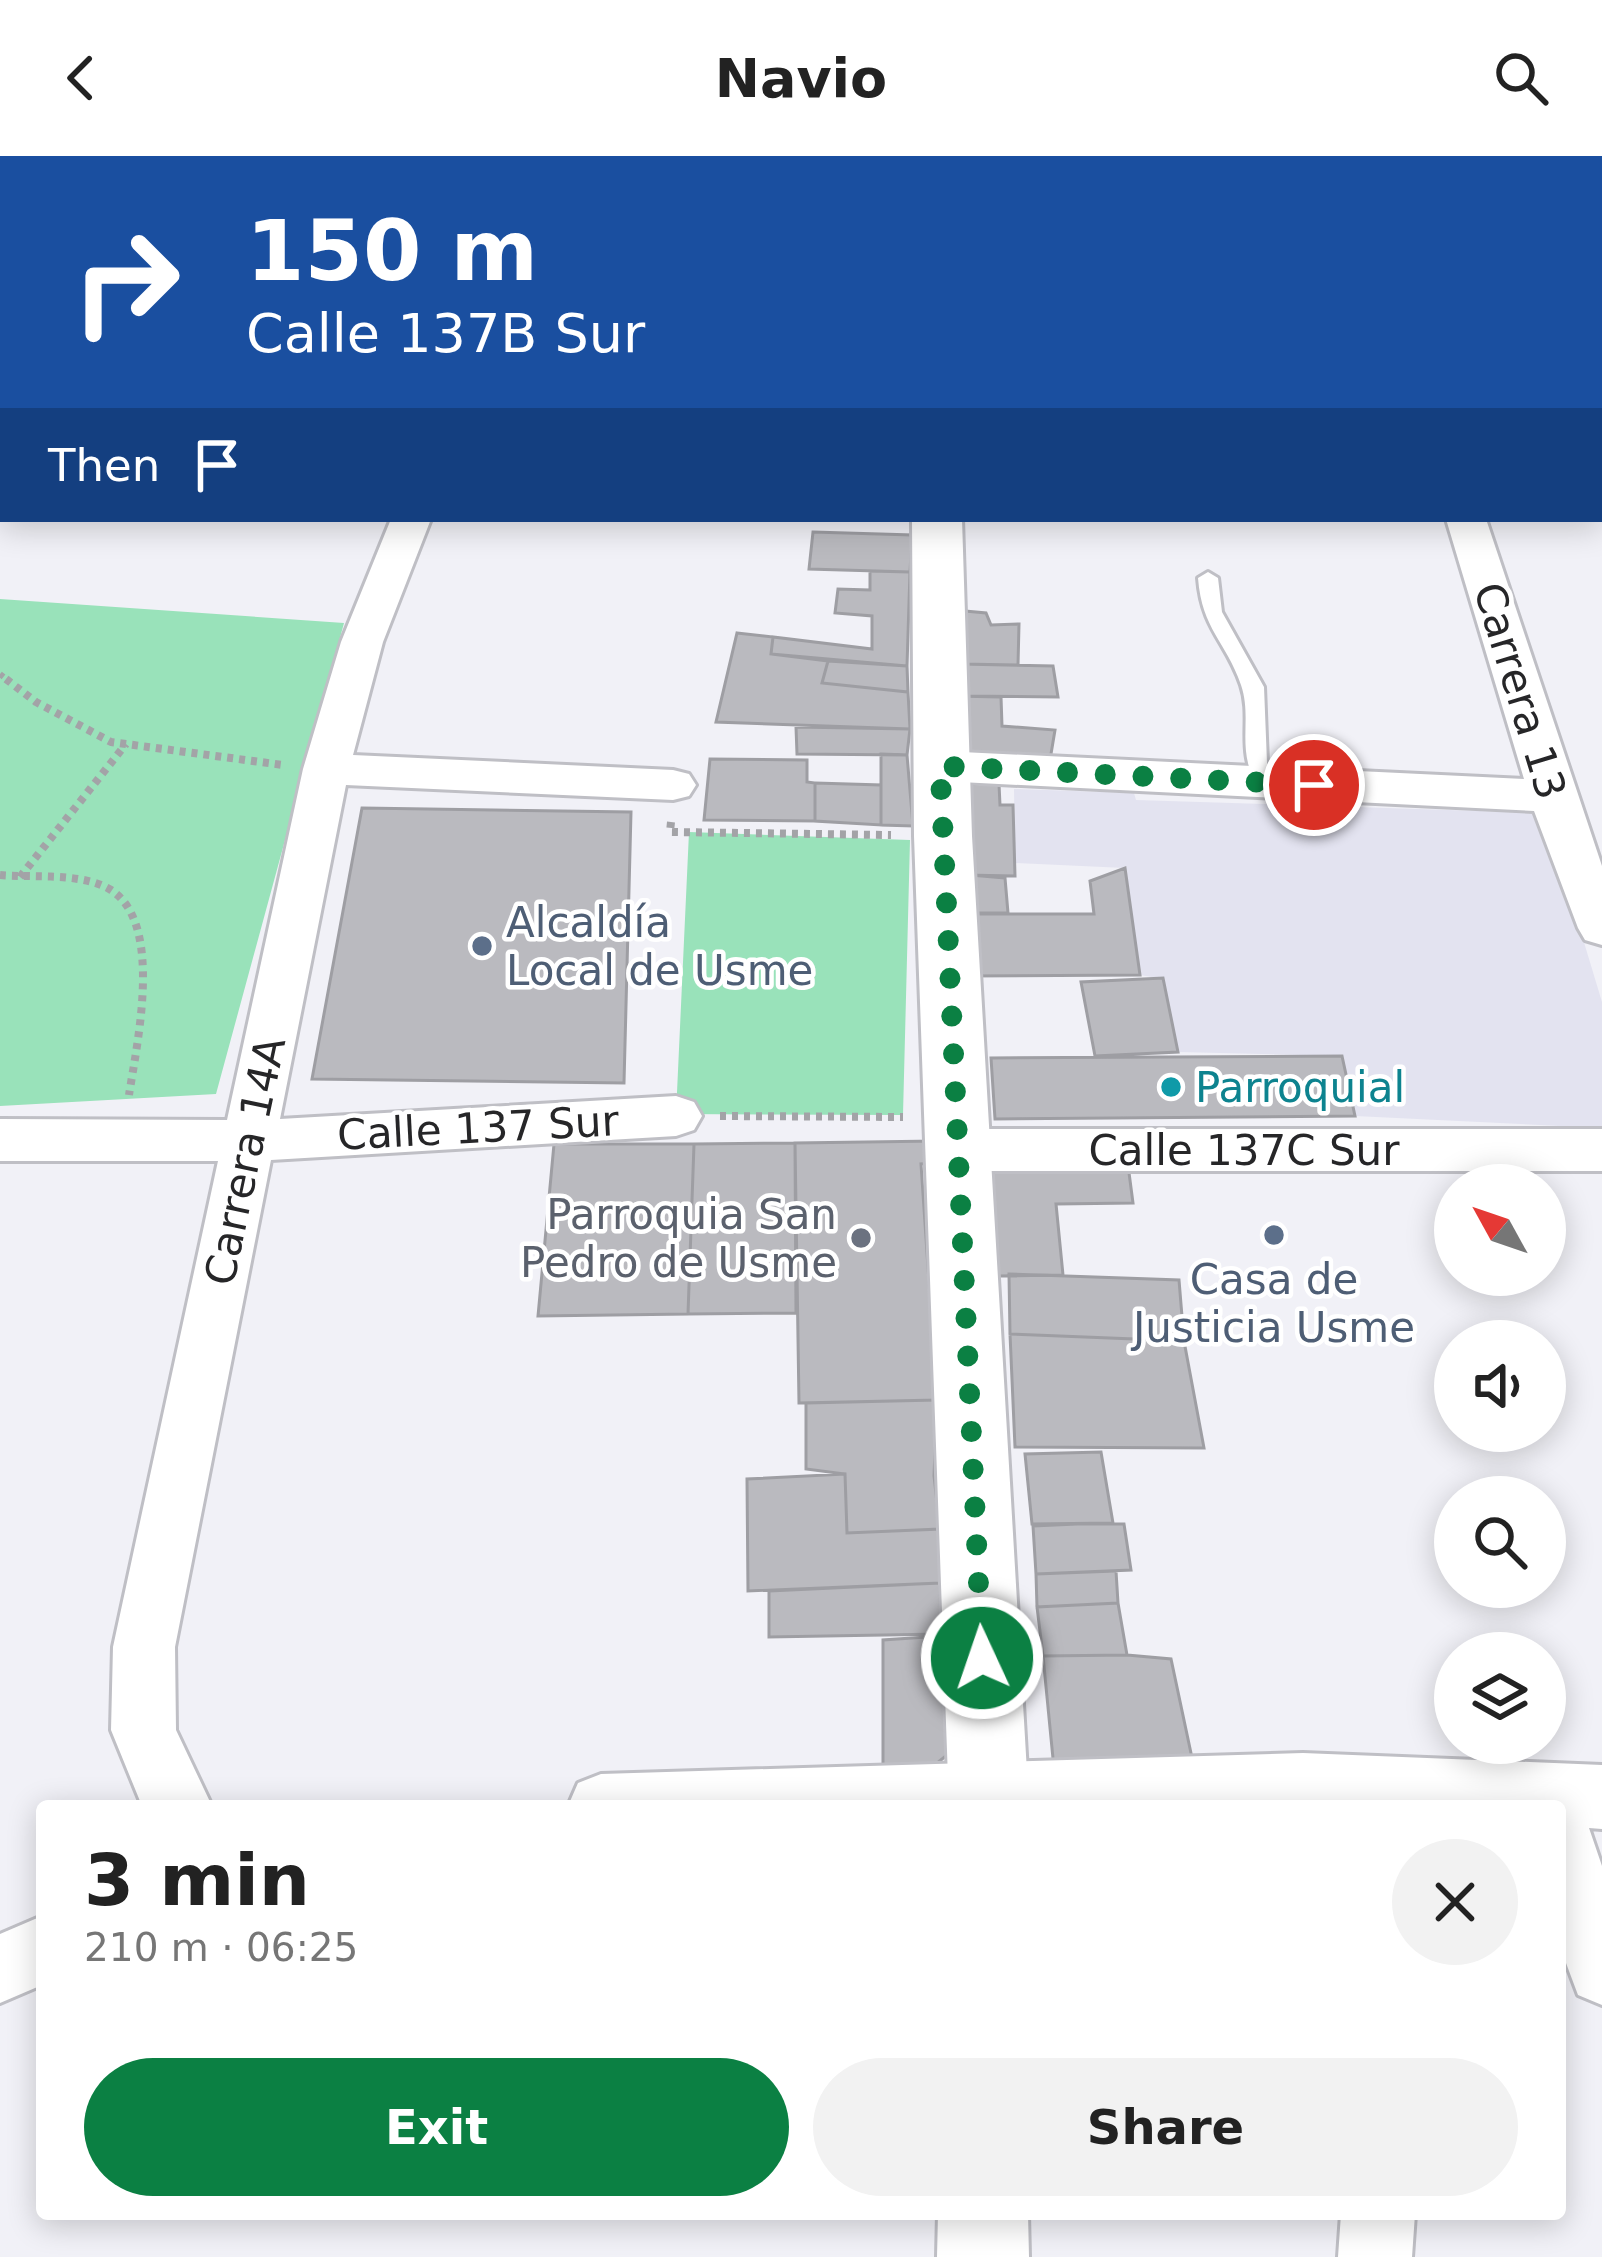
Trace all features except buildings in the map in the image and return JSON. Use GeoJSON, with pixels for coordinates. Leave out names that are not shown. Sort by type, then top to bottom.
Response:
{"type":"FeatureCollection","features":[{"type":"Feature","properties":{"kind":"street","name":"Carrera 14A"},"geometry":{"type":"LineString","coordinates":[[175,1800],[154,1768],[137,1717],[144,1647],[326,770],[362,641],[410,522]]}},
{"type":"Feature","properties":{"kind":"street"},"geometry":{"type":"LineString","coordinates":[[937,522],[940,766],[989,1800]]}},
{"type":"Feature","properties":{"kind":"street","name":"Carrera 13"},"geometry":{"type":"LineString","coordinates":[[1467,522],[1552,796],[1593,880],[1602,928]]}},
{"type":"Feature","properties":{"kind":"street"},"geometry":{"type":"LineString","coordinates":[[940,766],[1552,796]]}},
{"type":"Feature","properties":{"kind":"street"},"geometry":{"type":"LineString","coordinates":[[326,770],[673,785]]}},
{"type":"Feature","properties":{"kind":"street","name":"Calle 137 Sur"},"geometry":{"type":"LineString","coordinates":[[0,1140],[249,1141],[676,1116]]}},
{"type":"Feature","properties":{"kind":"street","name":"Calle 137C Sur"},"geometry":{"type":"LineString","coordinates":[[956,1134],[1602,1150]]}},
{"type":"Feature","properties":{"kind":"street"},"geometry":{"type":"LineString","coordinates":[[1042,1800],[1306,1795],[1398,1800]]}},
{"type":"Feature","properties":{"kind":"street"},"geometry":{"type":"LineString","coordinates":[[1566,1818],[1602,1971]]}},
{"type":"Feature","properties":{"kind":"street"},"geometry":{"type":"LineString","coordinates":[[0,1969],[36,1953]]}},
{"type":"Feature","properties":{"kind":"street"},"geometry":{"type":"LineString","coordinates":[[982,2257],[983,2220]]}},
{"type":"Feature","properties":{"kind":"street"},"geometry":{"type":"LineString","coordinates":[[1375,2257],[1378,2220]]}},
{"type":"Feature","properties":{"kind":"lane"},"geometry":{"type":"LineString","coordinates":[[1208,578],[1211,612],[1253,686],[1256,763],[1266,783]]}},
{"type":"Feature","properties":{"kind":"path"},"geometry":{"type":"LineString","coordinates":[[0,674],[36,702],[111,742],[326,770]]}},
{"type":"Feature","properties":{"kind":"path"},"geometry":{"type":"LineString","coordinates":[[19,878],[126,744]]}},
{"type":"Feature","properties":{"kind":"path"},"geometry":{"type":"LineString","coordinates":[[673,785],[670,832],[943,836]]}},
{"type":"Feature","properties":{"kind":"path"},"geometry":{"type":"LineString","coordinates":[[0,875],[110,889],[128,904],[143,990],[122,1137]]}},
{"type":"Feature","properties":{"kind":"path","name":"Calle 137 Sur"},"geometry":{"type":"LineString","coordinates":[[676,1116],[956,1134]]}},
{"type":"Feature","properties":{"kind":"shaded area"},"geometry":{"type":"Polygon","coordinates":[[[1014,789],[1134,793],[1136,800],[1545,813],[1602,1002],[1602,1128],[1355,1116],[1342,1056],[1178,1052],[1163,979],[1140,975],[1125,868],[1015,863],[1014,789]]]}},
{"type":"Feature","properties":{"kind":"green space"},"geometry":{"type":"Polygon","coordinates":[[[0,599],[344,623],[216,1094],[0,1106],[0,599]]]}},
{"type":"Feature","properties":{"kind":"green space"},"geometry":{"type":"Polygon","coordinates":[[[689,832],[910,840],[903,1115],[676,1114],[689,832]]]}},
{"type":"Feature","properties":{"kind":"place","name":"Alcaldía Local de Usme"},"geometry":{"type":"Point","coordinates":[482,946]}},
{"type":"Feature","properties":{"kind":"place","name":"Parroquial"},"geometry":{"type":"Point","coordinates":[1171,1087]}},
{"type":"Feature","properties":{"kind":"place","name":"Casa de Justicia Usme"},"geometry":{"type":"Point","coordinates":[1274,1235]}},
{"type":"Feature","properties":{"kind":"place","name":"Parroquia San Pedro de Usme"},"geometry":{"type":"Point","coordinates":[861,1238]}},
{"type":"Feature","properties":{"kind":"route"},"geometry":{"type":"LineString","coordinates":[[982,1658],[940,766],[1314,785]]}}]}
